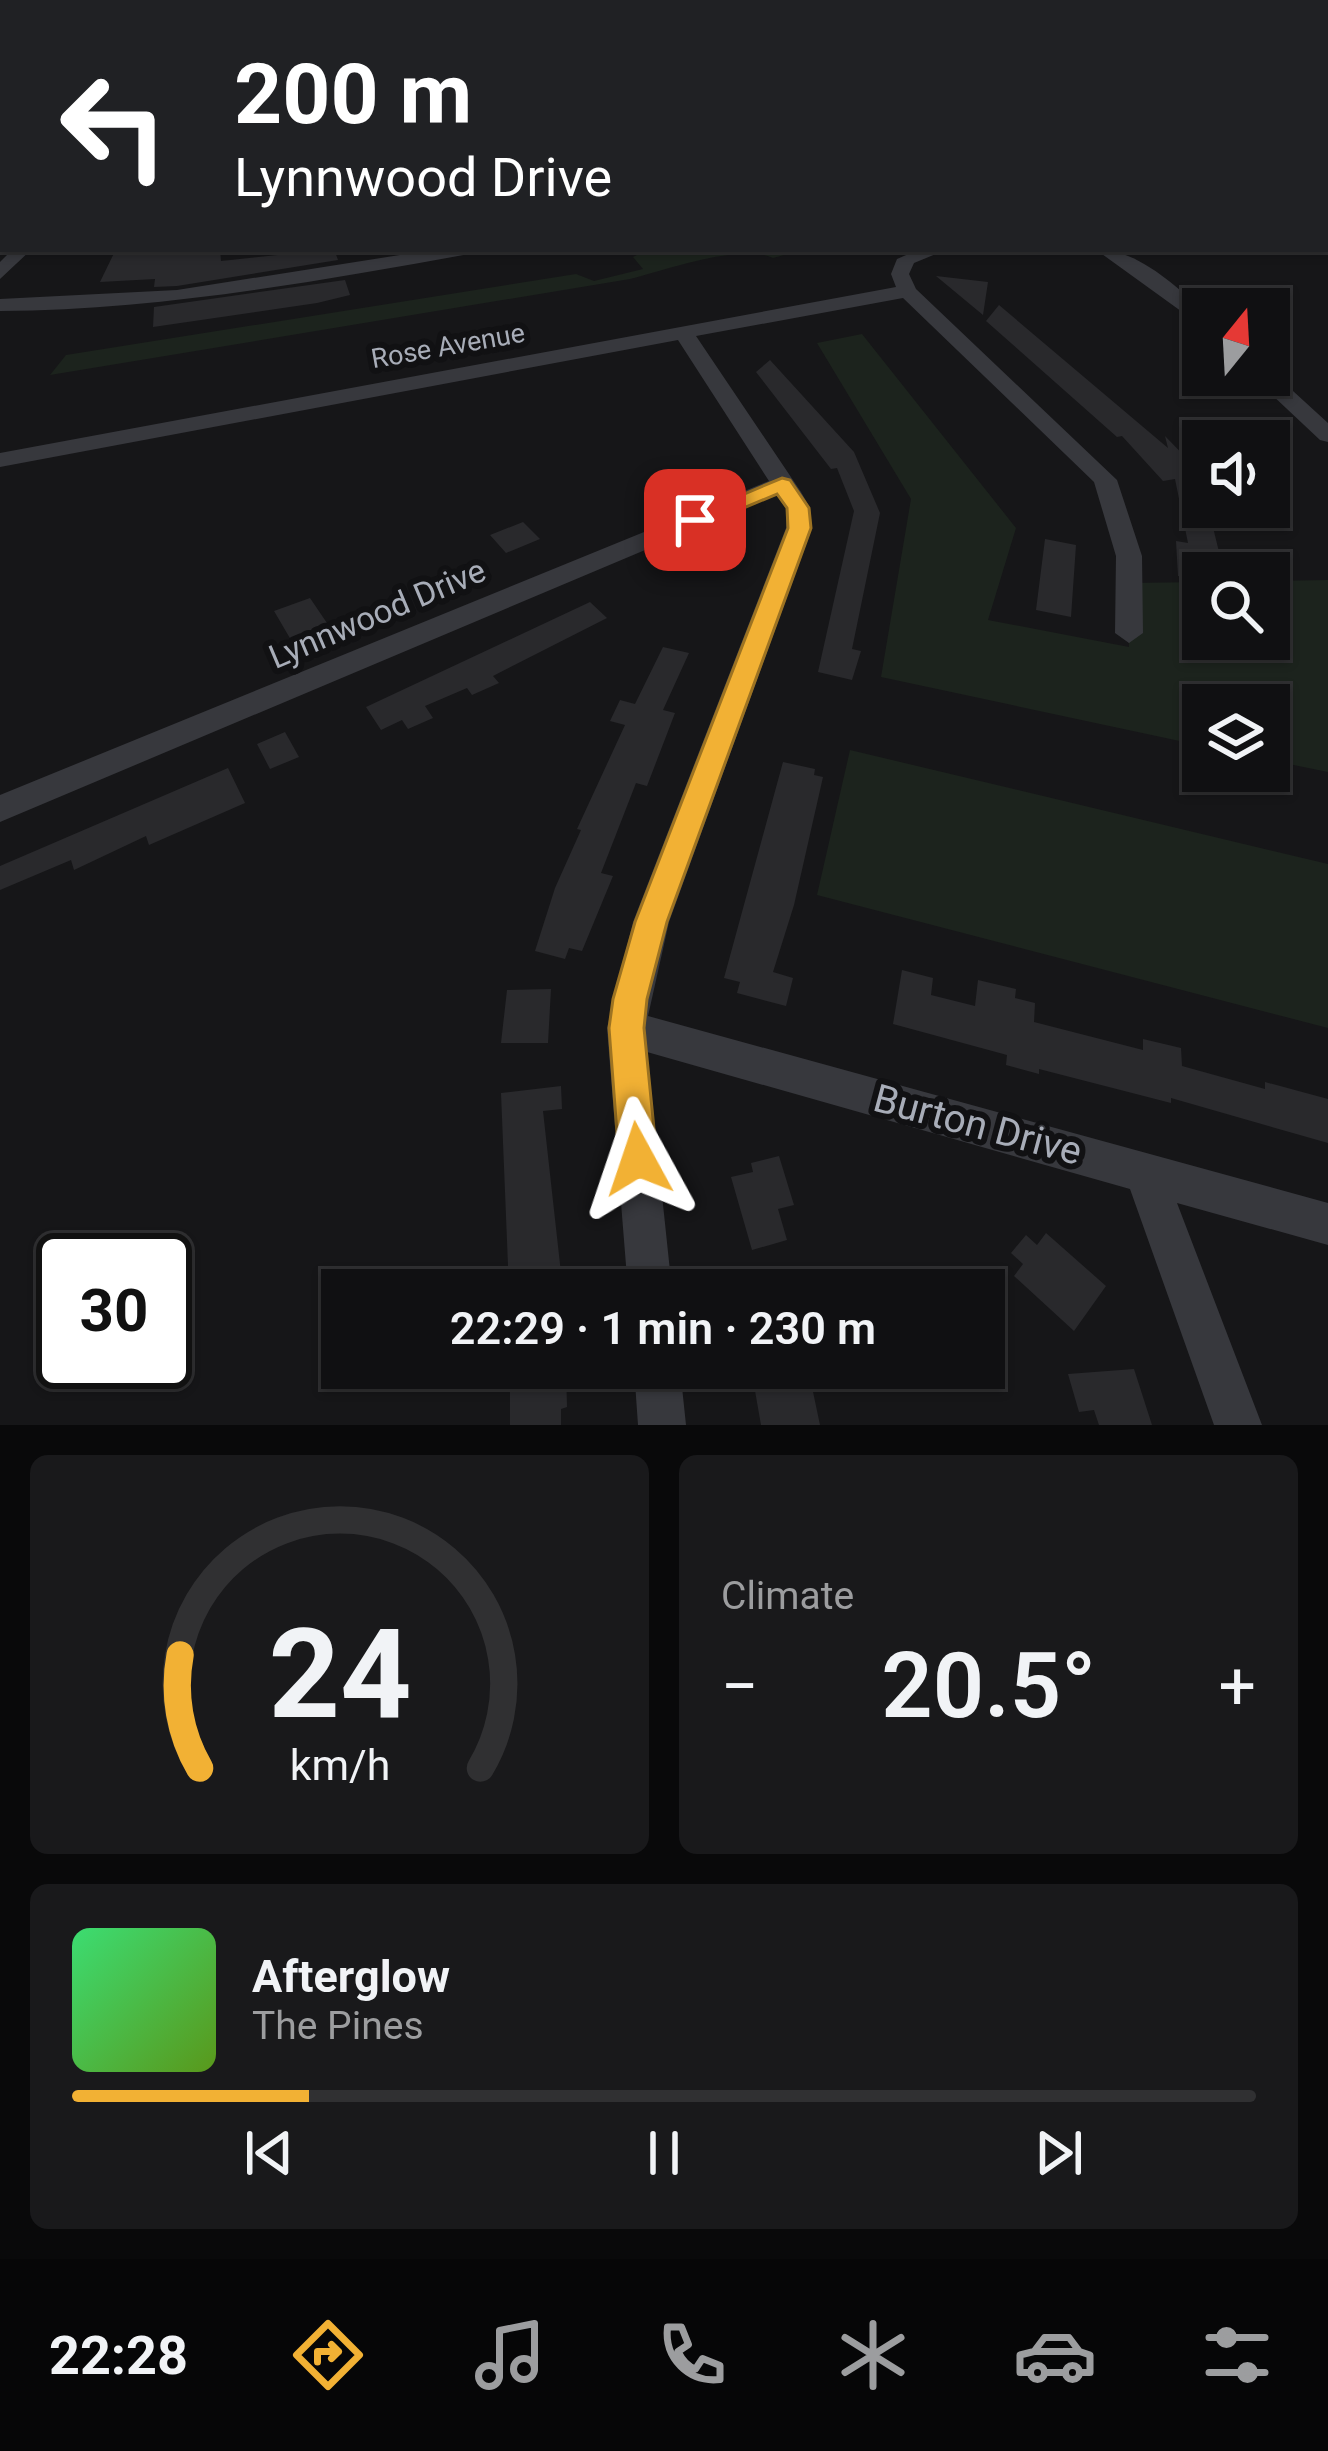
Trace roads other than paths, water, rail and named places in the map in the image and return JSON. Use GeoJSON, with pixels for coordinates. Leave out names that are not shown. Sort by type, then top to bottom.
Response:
{"type":"FeatureCollection","features":[{"type":"Feature","properties":{"kind":"street"},"geometry":{"type":"LineString","coordinates":[[0,305],[62,306],[179,295],[451,252]]}},
{"type":"Feature","properties":{"kind":"street"},"geometry":{"type":"LineString","coordinates":[[929,252],[906,259],[900,274],[907,291],[1105,480],[1129,556],[1129,633]]}},
{"type":"Feature","properties":{"kind":"street"},"geometry":{"type":"LineString","coordinates":[[1109,252],[1182,302]]}},
{"type":"Feature","properties":{"kind":"street","name":"Rose Avenue"},"geometry":{"type":"LineString","coordinates":[[0,460],[907,291]]}},
{"type":"Feature","properties":{"kind":"street"},"geometry":{"type":"LineString","coordinates":[[648,1269],[626,1028],[651,922],[799,528],[798,508],[684,333]]}},
{"type":"Feature","properties":{"kind":"street"},"geometry":{"type":"LineString","coordinates":[[1285,396],[1328,435]]}},
{"type":"Feature","properties":{"kind":"street","name":"Lynnwood Drive"},"geometry":{"type":"LineString","coordinates":[[0,809],[782,484]]}},
{"type":"Feature","properties":{"kind":"street","name":"Burton Drive"},"geometry":{"type":"LineString","coordinates":[[626,1028],[1328,1224]]}},
{"type":"Feature","properties":{"kind":"street"},"geometry":{"type":"LineString","coordinates":[[1144,1170],[1238,1425]]}},
{"type":"Feature","properties":{"kind":"street"},"geometry":{"type":"LineString","coordinates":[[659,1389],[662,1425]]}}]}
